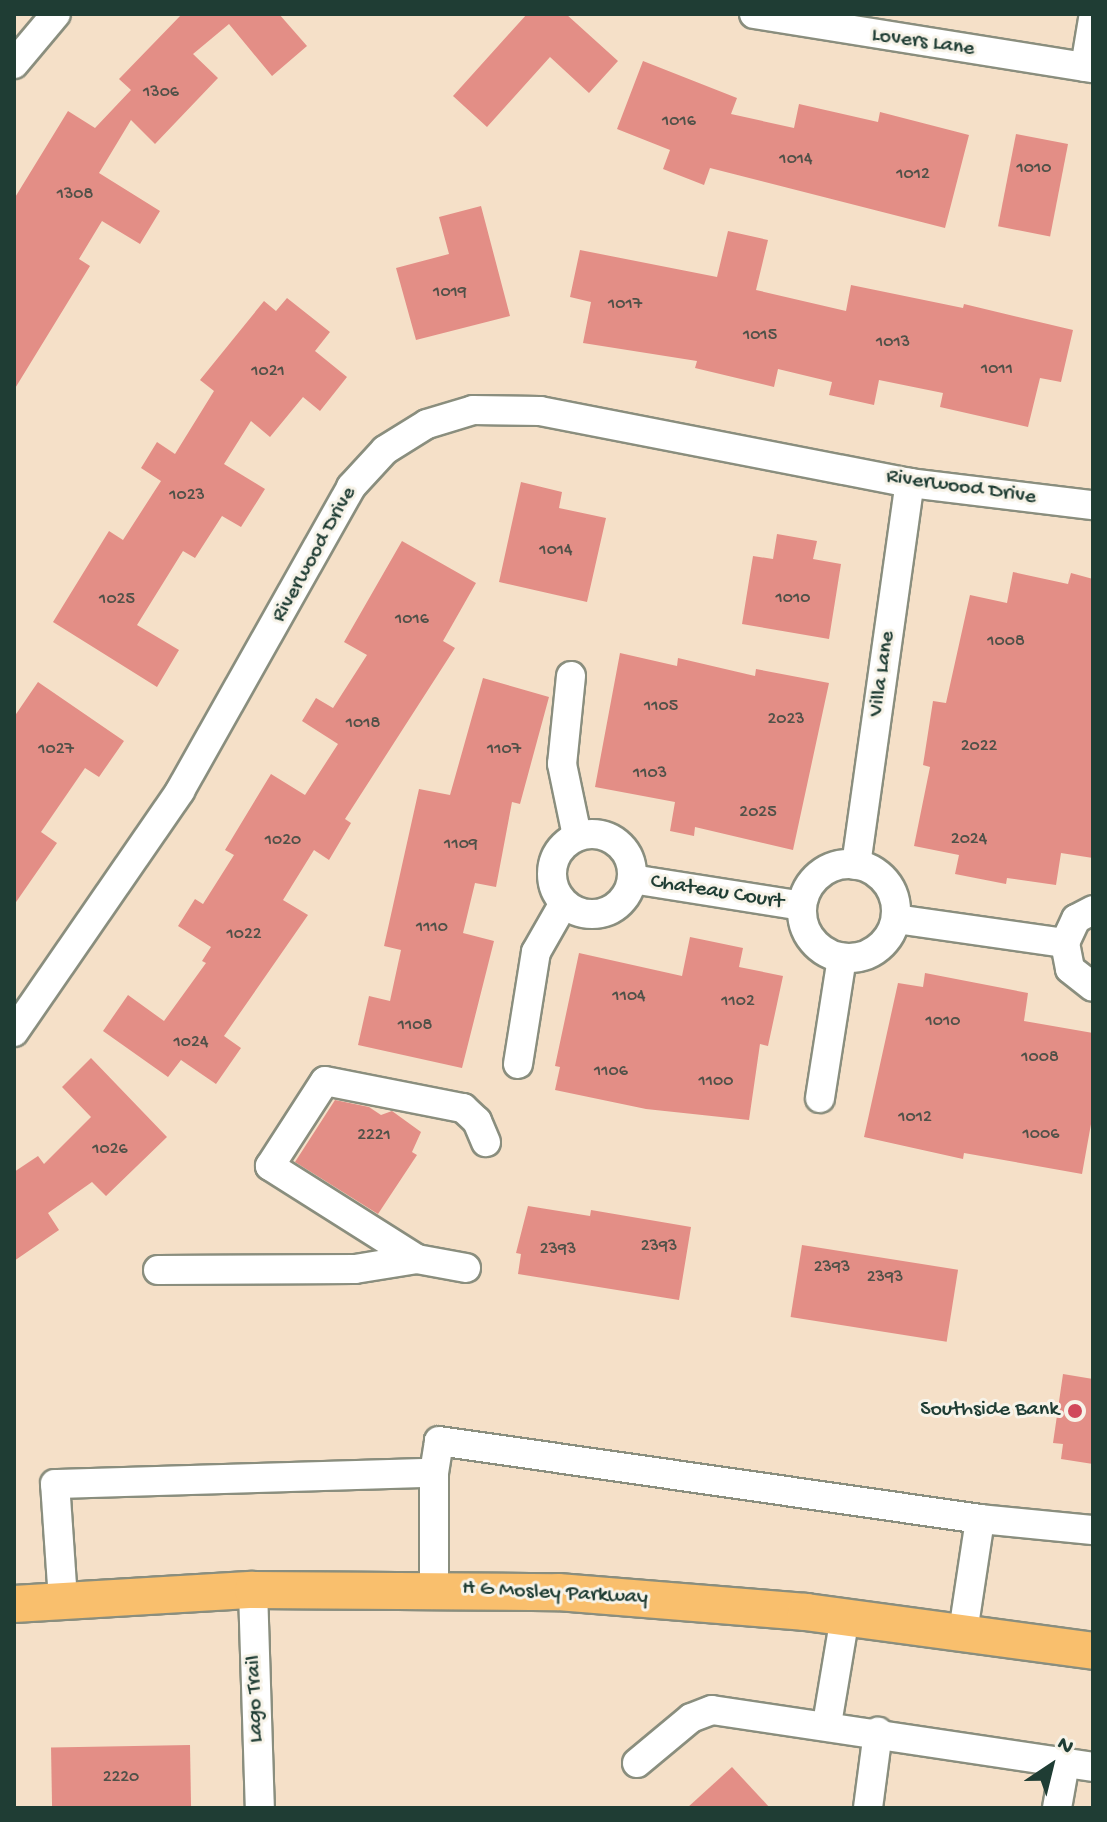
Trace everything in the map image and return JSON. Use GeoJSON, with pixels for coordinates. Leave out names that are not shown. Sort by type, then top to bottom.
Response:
{"type":"FeatureCollection","features":[{"type":"Feature","properties":{"kind":"main road","name":"H G Mosley Parkway"},"geometry":{"type":"LineString","coordinates":[[14,1604],[253,1590],[434,1588],[601,1595],[845,1617],[1093,1651]]}},
{"type":"Feature","properties":{"kind":"street"},"geometry":{"type":"LineString","coordinates":[[14,64],[56,14]]}},
{"type":"Feature","properties":{"kind":"street","name":"Lovers Lane"},"geometry":{"type":"LineString","coordinates":[[754,14],[1089,68]]}},
{"type":"Feature","properties":{"kind":"street"},"geometry":{"type":"LineString","coordinates":[[1089,68],[1093,19]]}},
{"type":"Feature","properties":{"kind":"street","name":"Riverwood Drive"},"geometry":{"type":"LineString","coordinates":[[14,1032],[193,769],[341,501],[360,475],[398,440],[442,417],[508,407],[910,483],[1093,505]]}},
{"type":"Feature","properties":{"kind":"street","name":"Villa Lane"},"geometry":{"type":"LineString","coordinates":[[856,865],[910,483]]}},
{"type":"Feature","properties":{"kind":"street"},"geometry":{"type":"LineString","coordinates":[[518,1064],[536,952],[564,903],[552,883],[553,860],[577,836],[562,764],[571,676]]}},
{"type":"Feature","properties":{"kind":"street","name":"Chateau Court"},"geometry":{"type":"LineString","coordinates":[[564,903],[599,914],[621,902],[632,879],[621,846],[600,834],[577,836]]}},
{"type":"Feature","properties":{"kind":"street"},"geometry":{"type":"LineString","coordinates":[[820,1098],[842,958],[857,958],[882,945],[896,919],[892,890],[883,878],[856,865]]}},
{"type":"Feature","properties":{"kind":"street","name":"Chateau Court"},"geometry":{"type":"LineString","coordinates":[[842,958],[817,945],[808,934],[802,906],[806,891],[827,869],[856,865]]}},
{"type":"Feature","properties":{"kind":"street","name":"Chateau Court"},"geometry":{"type":"LineString","coordinates":[[632,879],[802,906]]}},
{"type":"Feature","properties":{"kind":"street"},"geometry":{"type":"LineString","coordinates":[[1093,910],[1076,919],[1065,943],[1070,969],[1093,987]]}},
{"type":"Feature","properties":{"kind":"street"},"geometry":{"type":"LineString","coordinates":[[896,919],[1065,943]]}},
{"type":"Feature","properties":{"kind":"street"},"geometry":{"type":"LineString","coordinates":[[417,1259],[270,1166],[325,1081],[463,1108],[477,1121],[486,1142]]}},
{"type":"Feature","properties":{"kind":"street"},"geometry":{"type":"LineString","coordinates":[[158,1270],[355,1269],[417,1259],[466,1268]]}},
{"type":"Feature","properties":{"kind":"street"},"geometry":{"type":"LineString","coordinates":[[434,1588],[434,1473],[439,1441],[980,1519],[1093,1530]]}},
{"type":"Feature","properties":{"kind":"street"},"geometry":{"type":"LineString","coordinates":[[63,1600],[55,1484],[434,1473]]}},
{"type":"Feature","properties":{"kind":"street"},"geometry":{"type":"LineString","coordinates":[[963,1632],[980,1519]]}},
{"type":"Feature","properties":{"kind":"street","name":"Lago Trail"},"geometry":{"type":"LineString","coordinates":[[253,1590],[260,1808]]}},
{"type":"Feature","properties":{"kind":"street"},"geometry":{"type":"LineString","coordinates":[[827,1724],[845,1617]]}},
{"type":"Feature","properties":{"kind":"street"},"geometry":{"type":"LineString","coordinates":[[637,1763],[691,1718],[712,1710],[827,1724],[1079,1765],[1057,1808]]}},
{"type":"Feature","properties":{"kind":"street"},"geometry":{"type":"LineString","coordinates":[[868,1808],[878,1732]]}},
{"type":"Feature","properties":{"kind":"building"},"geometry":{"type":"Polygon","coordinates":[[[182,14],[279,14],[307,46],[272,76],[229,24],[193,54],[218,78],[155,144],[131,120],[99,173],[160,211],[140,244],[102,221],[79,259],[90,266],[14,390],[14,199],[68,111],[95,128],[131,90],[119,79],[182,14]]]}},
{"type":"Feature","properties":{"kind":"building"},"geometry":{"type":"Polygon","coordinates":[[[527,14],[566,14],[618,61],[589,93],[550,57],[487,127],[453,96],[527,14]]]}},
{"type":"Feature","properties":{"kind":"building"},"geometry":{"type":"Polygon","coordinates":[[[643,61],[737,98],[731,114],[794,128],[799,104],[878,122],[880,112],[969,135],[945,228],[710,168],[704,185],[663,169],[670,150],[617,129],[643,61]]]}},
{"type":"Feature","properties":{"kind":"building"},"geometry":{"type":"Polygon","coordinates":[[[1016,134],[1068,144],[1050,236],[998,226],[1016,134]]]}},
{"type":"Feature","properties":{"kind":"building"},"geometry":{"type":"Polygon","coordinates":[[[481,206],[510,316],[416,340],[396,268],[449,254],[439,217],[481,206]]]}},
{"type":"Feature","properties":{"kind":"building"},"geometry":{"type":"Polygon","coordinates":[[[728,231],[768,240],[756,290],[846,311],[851,285],[963,308],[964,304],[1073,330],[1061,382],[1040,378],[1028,427],[940,407],[943,393],[879,380],[874,405],[829,395],[832,382],[778,369],[774,387],[695,368],[697,361],[583,343],[591,302],[570,297],[580,250],[717,277],[728,231]]]}},
{"type":"Feature","properties":{"kind":"building"},"geometry":{"type":"Polygon","coordinates":[[[287,298],[330,332],[315,351],[347,377],[320,411],[303,397],[270,437],[251,421],[224,464],[265,489],[241,527],[222,516],[195,558],[183,551],[137,625],[179,650],[157,687],[53,622],[109,531],[123,540],[161,481],[141,468],[157,442],[175,454],[214,391],[200,380],[264,301],[276,311],[287,298]]]}},
{"type":"Feature","properties":{"kind":"building"},"geometry":{"type":"Polygon","coordinates":[[[521,482],[562,492],[559,508],[606,518],[587,602],[499,582],[521,482]]]}},
{"type":"Feature","properties":{"kind":"building"},"geometry":{"type":"Polygon","coordinates":[[[777,534],[817,541],[813,559],[841,564],[829,639],[742,624],[753,556],[773,559],[777,534]]]}},
{"type":"Feature","properties":{"kind":"building"},"geometry":{"type":"Polygon","coordinates":[[[402,541],[476,583],[443,641],[455,648],[345,819],[351,823],[329,860],[314,850],[283,900],[308,915],[224,1036],[241,1048],[216,1084],[181,1060],[168,1077],[103,1031],[128,995],[164,1021],[206,963],[202,961],[211,947],[178,926],[195,899],[203,904],[234,855],[225,850],[271,774],[305,795],[338,744],[302,721],[316,698],[333,708],[367,655],[344,642],[402,541]]]}},
{"type":"Feature","properties":{"kind":"building"},"geometry":{"type":"Polygon","coordinates":[[[1013,572],[1068,584],[1071,573],[1093,579],[1093,858],[1061,853],[1056,885],[1007,878],[1006,884],[955,874],[959,855],[914,846],[930,767],[923,765],[933,701],[946,703],[970,595],[1007,603],[1013,572]]]}},
{"type":"Feature","properties":{"kind":"building"},"geometry":{"type":"Polygon","coordinates":[[[620,653],[677,666],[678,658],[755,676],[756,669],[829,683],[793,850],[695,827],[694,836],[670,831],[675,802],[595,787],[620,653]]]}},
{"type":"Feature","properties":{"kind":"building"},"geometry":{"type":"Polygon","coordinates":[[[483,678],[549,697],[520,804],[512,802],[496,887],[475,883],[463,933],[494,941],[462,1068],[358,1045],[369,996],[390,1001],[401,950],[384,946],[419,789],[450,795],[483,678]]]}},
{"type":"Feature","properties":{"kind":"building"},"geometry":{"type":"Polygon","coordinates":[[[38,682],[124,741],[99,777],[85,768],[41,832],[57,843],[14,905],[14,717],[38,682]]]}},
{"type":"Feature","properties":{"kind":"building"},"geometry":{"type":"Polygon","coordinates":[[[690,937],[743,948],[739,967],[783,976],[768,1046],[760,1044],[749,1120],[646,1109],[555,1090],[560,1067],[555,1066],[579,953],[682,976],[690,937]]]}},
{"type":"Feature","properties":{"kind":"building"},"geometry":{"type":"Polygon","coordinates":[[[925,973],[1028,993],[1024,1021],[1093,1033],[1093,1113],[1082,1174],[964,1153],[963,1159],[864,1137],[898,983],[923,987],[925,973]]]}},
{"type":"Feature","properties":{"kind":"building"},"geometry":{"type":"Polygon","coordinates":[[[91,1058],[167,1137],[106,1196],[92,1182],[48,1213],[59,1230],[14,1261],[14,1172],[38,1156],[44,1164],[91,1117],[62,1087],[91,1058]]]}},
{"type":"Feature","properties":{"kind":"building"},"geometry":{"type":"Polygon","coordinates":[[[335,1100],[369,1107],[381,1115],[392,1111],[421,1132],[412,1152],[417,1155],[378,1214],[295,1162],[335,1100]]]}},
{"type":"Feature","properties":{"kind":"building"},"geometry":{"type":"Polygon","coordinates":[[[528,1206],[590,1216],[591,1210],[691,1227],[679,1300],[518,1274],[521,1254],[516,1253],[528,1206]]]}},
{"type":"Feature","properties":{"kind":"building"},"geometry":{"type":"Polygon","coordinates":[[[802,1245],[958,1270],[947,1342],[791,1317],[802,1245]]]}},
{"type":"Feature","properties":{"kind":"building","name":"Southside Bank"},"geometry":{"type":"Polygon","coordinates":[[[1063,1374],[1093,1379],[1093,1464],[1061,1459],[1063,1444],[1053,1443],[1063,1374]]]}},
{"type":"Feature","properties":{"kind":"building"},"geometry":{"type":"Polygon","coordinates":[[[190,1745],[191,1808],[52,1808],[51,1747],[190,1745]]]}},
{"type":"Feature","properties":{"kind":"building"},"geometry":{"type":"Polygon","coordinates":[[[732,1767],[770,1808],[687,1808],[732,1767]]]}},
{"type":"Feature","properties":{"kind":"place","name":"Southside Bank"},"geometry":{"type":"Point","coordinates":[1075,1411]}}]}
